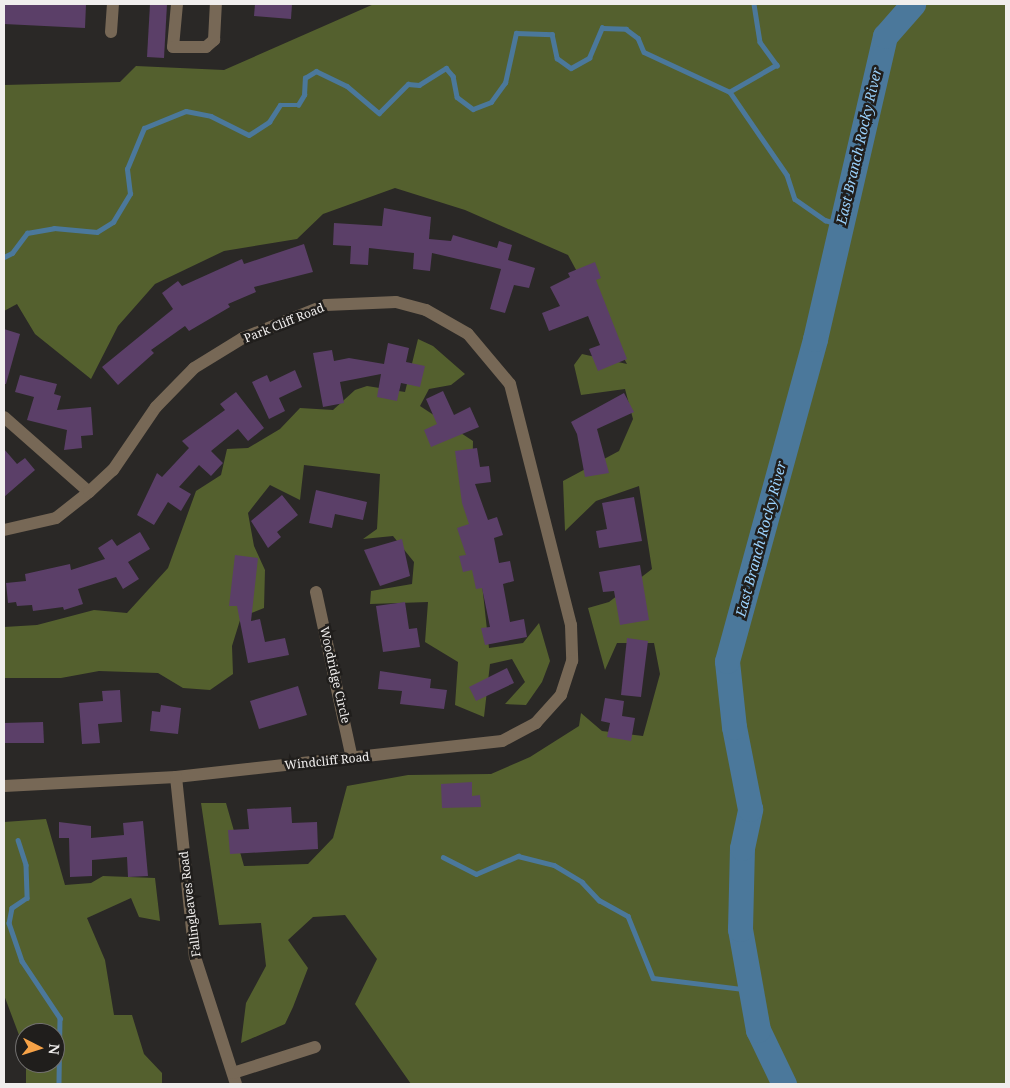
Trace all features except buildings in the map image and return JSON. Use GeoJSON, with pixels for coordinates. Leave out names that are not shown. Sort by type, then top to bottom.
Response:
{"type":"FeatureCollection","features":[{"type":"Feature","properties":{"kind":"street"},"geometry":{"type":"LineString","coordinates":[[111,32],[113,4]]}},
{"type":"Feature","properties":{"kind":"street"},"geometry":{"type":"LineString","coordinates":[[176,4],[173,47],[206,47],[214,40],[216,4]]}},
{"type":"Feature","properties":{"kind":"street","name":"Park Cliff Road"},"geometry":{"type":"LineString","coordinates":[[4,530],[56,518],[89,492],[113,470],[156,407],[194,368],[243,338],[326,306],[396,302],[426,310],[468,334],[510,384],[571,625]]}},
{"type":"Feature","properties":{"kind":"street"},"geometry":{"type":"LineString","coordinates":[[4,417],[89,492]]}},
{"type":"Feature","properties":{"kind":"street","name":"Woodridge Circle"},"geometry":{"type":"LineString","coordinates":[[316,592],[352,758]]}},
{"type":"Feature","properties":{"kind":"street","name":"Windcliff Road"},"geometry":{"type":"LineString","coordinates":[[4,786],[176,777],[502,741],[536,723],[561,695],[572,662],[571,625]]}},
{"type":"Feature","properties":{"kind":"street","name":"Fallingleaves Road"},"geometry":{"type":"LineString","coordinates":[[176,777],[195,957],[234,1079]]}},
{"type":"Feature","properties":{"kind":"street"},"geometry":{"type":"LineString","coordinates":[[234,1079],[315,1047]]}},
{"type":"Feature","properties":{"kind":"green space"},"geometry":{"type":"Polygon","coordinates":[[[374,4],[1006,4],[1006,1084],[411,1084],[355,1004],[377,959],[345,915],[313,917],[288,940],[308,968],[293,1007],[285,1024],[241,1043],[246,1003],[266,966],[261,923],[219,925],[201,803],[226,803],[244,866],[308,864],[333,838],[347,786],[408,775],[491,774],[530,757],[579,726],[581,713],[602,731],[643,736],[660,674],[654,643],[617,643],[605,670],[588,608],[609,602],[652,569],[639,486],[596,501],[565,531],[563,481],[619,451],[633,419],[625,389],[581,395],[574,365],[582,354],[627,364],[568,255],[465,210],[395,188],[323,214],[297,239],[224,251],[155,284],[118,326],[91,379],[35,334],[17,304],[4,311],[4,85],[120,82],[136,66],[224,70],[374,4]]]}},
{"type":"Feature","properties":{"kind":"green space"},"geometry":{"type":"Polygon","coordinates":[[[418,339],[433,346],[465,374],[451,385],[429,389],[420,406],[473,441],[472,492],[489,648],[523,643],[539,623],[550,661],[542,682],[526,705],[505,704],[525,682],[512,659],[490,664],[484,717],[455,705],[458,662],[425,642],[428,602],[370,604],[371,591],[412,584],[414,562],[393,536],[363,539],[377,529],[380,474],[304,465],[300,500],[270,485],[248,513],[254,546],[265,570],[264,608],[241,617],[232,646],[233,674],[210,690],[183,688],[158,673],[99,671],[61,678],[4,678],[4,627],[37,625],[94,610],[127,613],[168,568],[196,491],[221,475],[227,449],[248,448],[280,429],[300,408],[333,410],[355,390],[367,386],[405,392],[418,339]]]}},
{"type":"Feature","properties":{"kind":"green space"},"geometry":{"type":"Polygon","coordinates":[[[46,819],[65,885],[91,883],[103,876],[155,878],[160,921],[139,917],[131,898],[87,918],[105,960],[114,1015],[132,1015],[144,1054],[162,1073],[162,1084],[26,1084],[26,1073],[65,1073],[65,1023],[15,1024],[4,995],[4,822],[46,819]]]}},
{"type":"Feature","properties":{"kind":"waterway"},"geometry":{"type":"LineString","coordinates":[[754,4],[760,42],[777,65],[730,92],[787,175],[795,199],[825,220],[841,225]]}},
{"type":"Feature","properties":{"kind":"waterway","name":"East Branch Rocky River"},"geometry":{"type":"LineString","coordinates":[[784,1084],[758,1030],[740,929],[742,848],[750,809],[734,727],[727,661],[815,339],[885,36],[913,4]]}},
{"type":"Feature","properties":{"kind":"waterway"},"geometry":{"type":"LineString","coordinates":[[4,257],[12,253],[27,233],[54,228],[97,232],[113,222],[130,194],[127,169],[144,128],[186,111],[211,116],[249,135],[269,122],[280,105],[298,105],[304,95],[305,78],[316,71],[347,86],[379,113],[408,84],[419,85],[446,68],[453,76],[457,97],[473,109],[491,102],[505,83],[516,33],[552,34],[557,58],[571,68],[589,58],[602,28],[626,29],[638,38],[644,52],[730,92]]}},
{"type":"Feature","properties":{"kind":"waterway"},"geometry":{"type":"LineString","coordinates":[[18,840],[26,865],[27,898],[12,908],[9,923],[22,961],[60,1018],[59,1084]]}},
{"type":"Feature","properties":{"kind":"waterway"},"geometry":{"type":"LineString","coordinates":[[443,857],[476,874],[518,856],[554,865],[582,882],[599,900],[628,916],[653,978],[751,990]]}}]}
